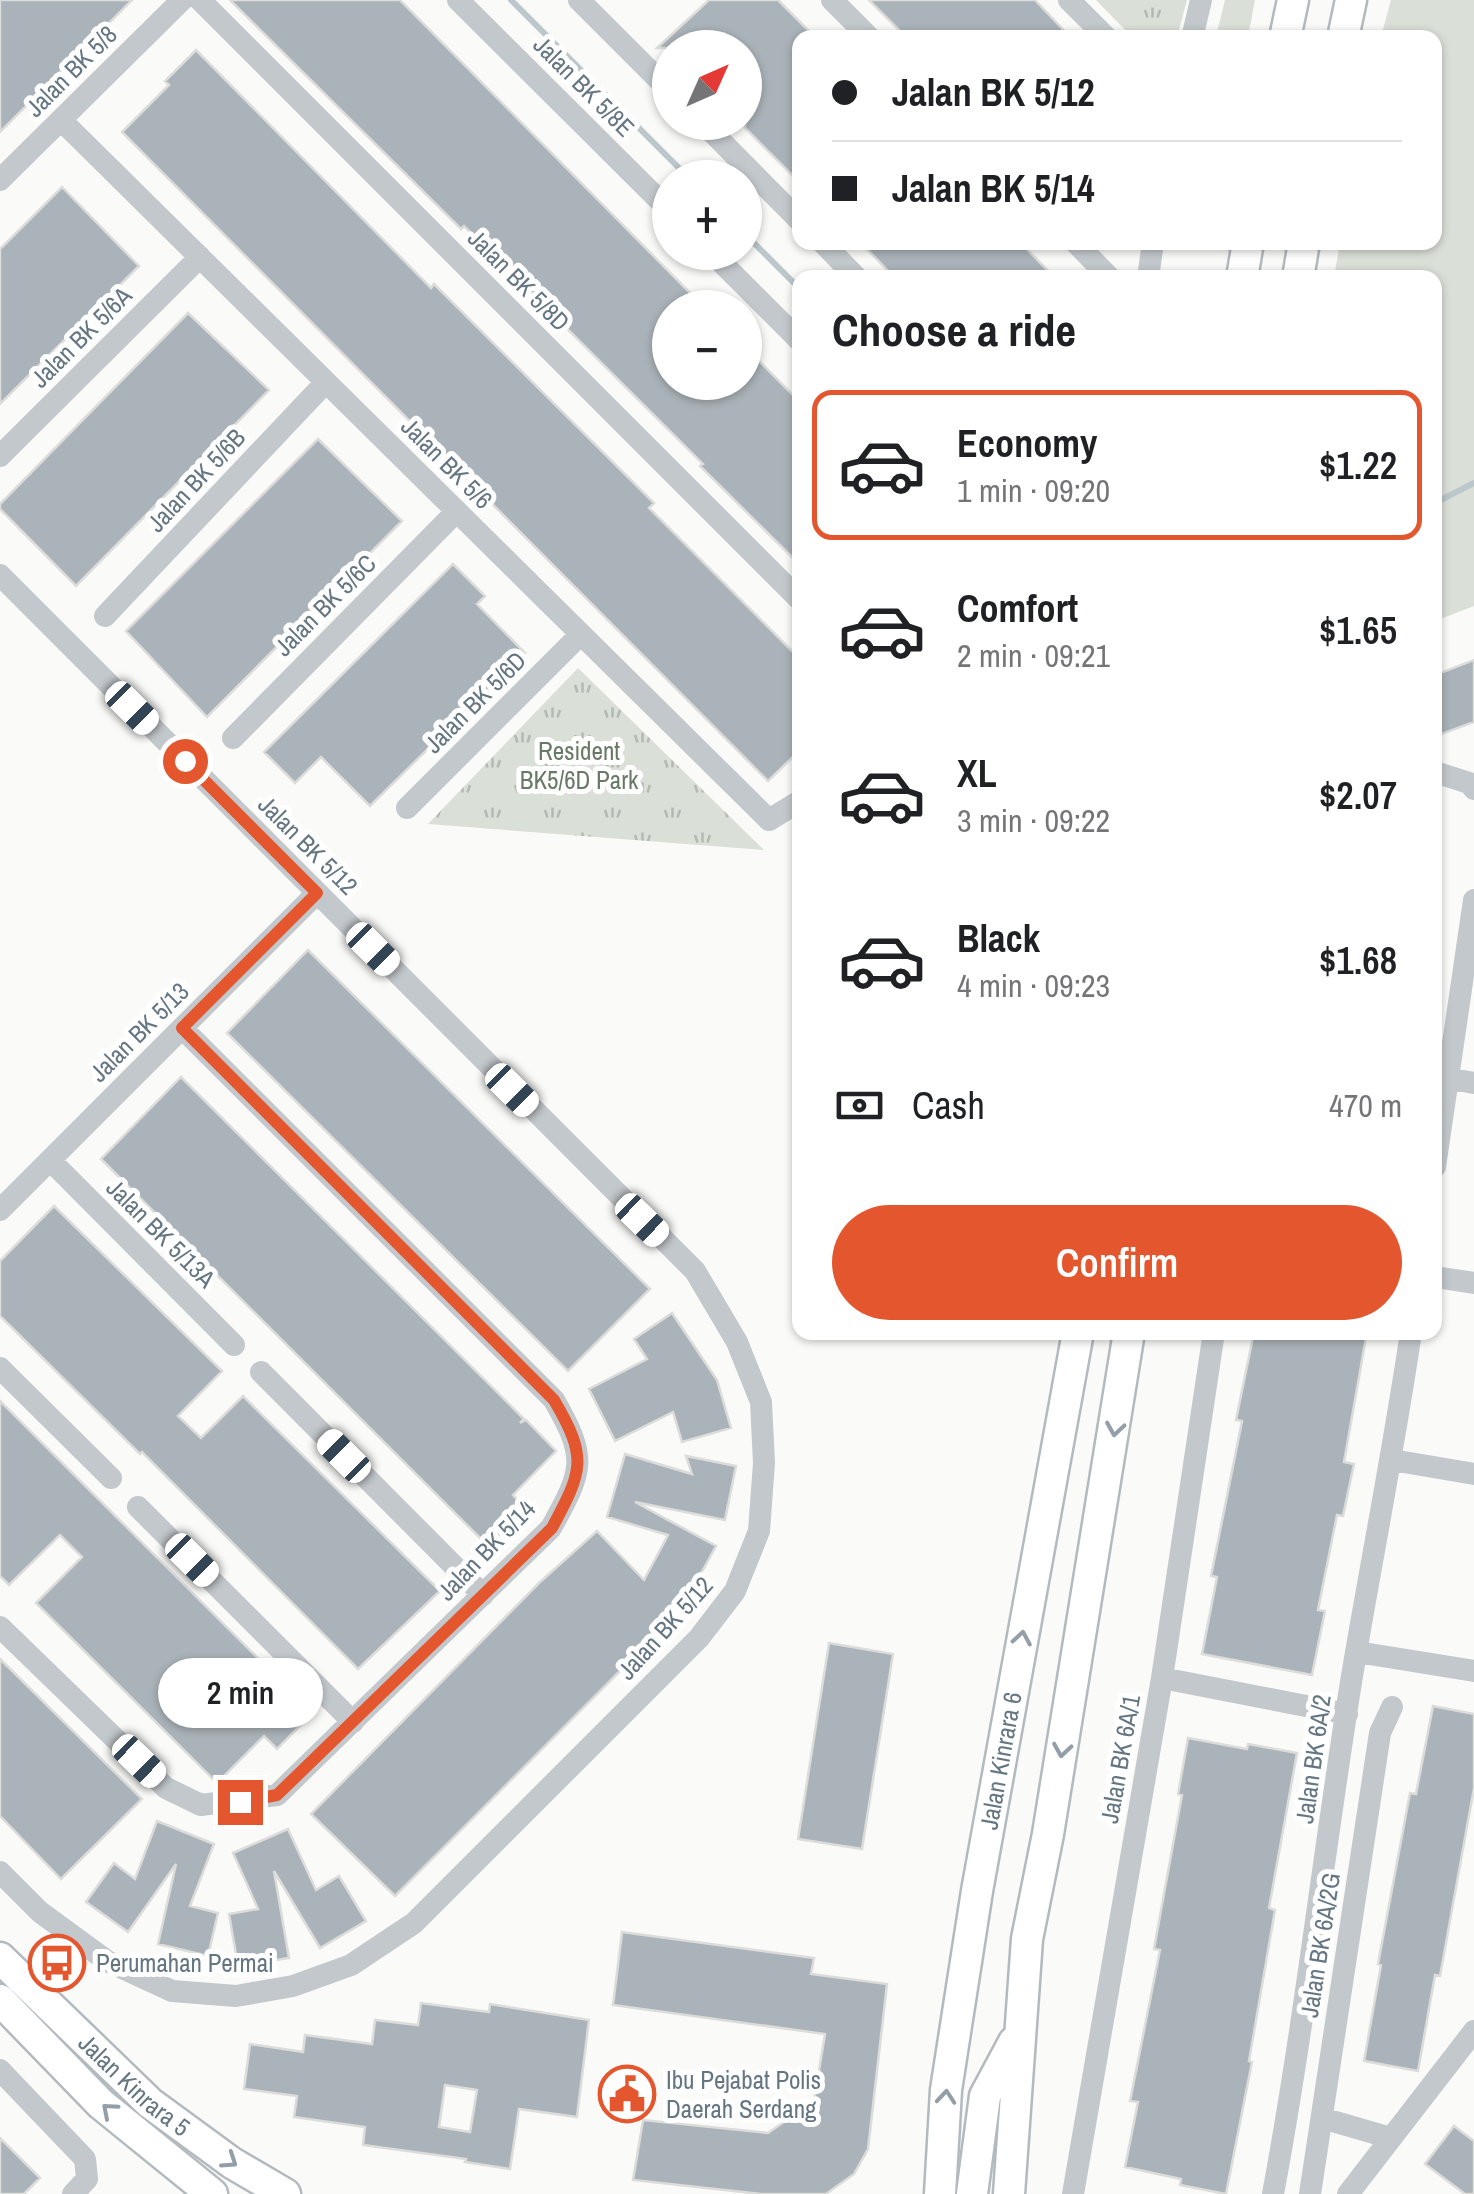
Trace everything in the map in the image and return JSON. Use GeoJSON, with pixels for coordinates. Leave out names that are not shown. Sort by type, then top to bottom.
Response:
{"type":"FeatureCollection","features":[{"type":"Feature","properties":{"kind":"main road"},"geometry":{"type":"LineString","coordinates":[[1287,30],[1293,0]]}},
{"type":"Feature","properties":{"kind":"main road"},"geometry":{"type":"LineString","coordinates":[[1345,30],[1351,0]]}},
{"type":"Feature","properties":{"kind":"main road","name":"Jalan Kinrara 6"},"geometry":{"type":"LineString","coordinates":[[940,2194],[946,2090],[977,1890],[1077,1340]]}},
{"type":"Feature","properties":{"kind":"main road"},"geometry":{"type":"LineString","coordinates":[[1009,2194],[1027,1939],[1048,1834],[1128,1340]]}},
{"type":"Feature","properties":{"kind":"main road","name":"Jalan Kinrara 5"},"geometry":{"type":"LineString","coordinates":[[0,1958],[150,2102],[232,2163],[285,2194]]}},
{"type":"Feature","properties":{"kind":"main road","name":"Jalan Kinrara 5"},"geometry":{"type":"LineString","coordinates":[[0,2000],[101,2104],[212,2194]]}},
{"type":"Feature","properties":{"kind":"main road"},"geometry":{"type":"LineString","coordinates":[[972,2194],[986,2096],[1020,2030]]}},
{"type":"Feature","properties":{"kind":"street","name":"Jalan BK 5/8"},"geometry":{"type":"LineString","coordinates":[[0,180],[182,0]]}},
{"type":"Feature","properties":{"kind":"street","name":"Jalan BK 5/8D"},"geometry":{"type":"LineString","coordinates":[[200,0],[792,592]]}},
{"type":"Feature","properties":{"kind":"street","name":"Jalan BK 5/8E"},"geometry":{"type":"LineString","coordinates":[[458,0],[652,193]]}},
{"type":"Feature","properties":{"kind":"street"},"geometry":{"type":"LineString","coordinates":[[578,0],[652,73]]}},
{"type":"Feature","properties":{"kind":"street"},"geometry":{"type":"LineString","coordinates":[[832,0],[862,30]]}},
{"type":"Feature","properties":{"kind":"street"},"geometry":{"type":"LineString","coordinates":[[1070,0],[1099,30]]}},
{"type":"Feature","properties":{"kind":"street"},"geometry":{"type":"LineString","coordinates":[[1194,30],[1201,0]]}},
{"type":"Feature","properties":{"kind":"street","name":"Jalan BK 5/6"},"geometry":{"type":"LineString","coordinates":[[61,120],[770,820],[792,806]]}},
{"type":"Feature","properties":{"kind":"street"},"geometry":{"type":"LineString","coordinates":[[720,140],[792,212]]}},
{"type":"Feature","properties":{"kind":"street"},"geometry":{"type":"LineString","coordinates":[[830,250],[849,270]]}},
{"type":"Feature","properties":{"kind":"street"},"geometry":{"type":"LineString","coordinates":[[1083,250],[1102,270]]}},
{"type":"Feature","properties":{"kind":"street","name":"Jalan BK 5/6A"},"geometry":{"type":"LineString","coordinates":[[0,456],[200,257]]}},
{"type":"Feature","properties":{"kind":"street"},"geometry":{"type":"LineString","coordinates":[[730,270],[792,333]]}},
{"type":"Feature","properties":{"kind":"street","name":"Jalan BK 5/6B"},"geometry":{"type":"LineString","coordinates":[[105,616],[326,382]]}},
{"type":"Feature","properties":{"kind":"street","name":"Jalan BK 5/6C"},"geometry":{"type":"LineString","coordinates":[[233,738],[457,511]]}},
{"type":"Feature","properties":{"kind":"street","name":"Jalan BK 5/12"},"geometry":{"type":"LineString","coordinates":[[0,576],[695,1271],[737,1342],[761,1402],[764,1463],[759,1531],[735,1591],[699,1638],[414,1924],[351,1965],[293,1986],[236,1996],[172,1991],[107,1961],[40,1912],[0,1872]]}},
{"type":"Feature","properties":{"kind":"street","name":"Jalan BK 5/6D"},"geometry":{"type":"LineString","coordinates":[[407,808],[582,634]]}},
{"type":"Feature","properties":{"kind":"street"},"geometry":{"type":"LineString","coordinates":[[1442,774],[1469,783],[1474,789]]}},
{"type":"Feature","properties":{"kind":"street","name":"Jalan BK 5/13"},"geometry":{"type":"LineString","coordinates":[[0,1210],[317,893]]}},
{"type":"Feature","properties":{"kind":"street"},"geometry":{"type":"LineString","coordinates":[[1442,1115],[1474,900]]}},
{"type":"Feature","properties":{"kind":"street","name":"Jalan BK 5/14"},"geometry":{"type":"LineString","coordinates":[[0,1627],[166,1788],[201,1805],[277,1795],[552,1528],[578,1480],[576,1439],[554,1400],[182,1028]]}},
{"type":"Feature","properties":{"kind":"street"},"geometry":{"type":"LineString","coordinates":[[1447,1078],[1474,1083]]}},
{"type":"Feature","properties":{"kind":"street","name":"Jalan BK 5/13A"},"geometry":{"type":"LineString","coordinates":[[50,1160],[234,1344]]}},
{"type":"Feature","properties":{"kind":"street"},"geometry":{"type":"LineString","coordinates":[[1442,1278],[1474,1283]]}},
{"type":"Feature","properties":{"kind":"street","name":"Jalan BK 6A/1"},"geometry":{"type":"LineString","coordinates":[[1073,2194],[1162,1678],[1213,1340]]}},
{"type":"Feature","properties":{"kind":"street","name":"Jalan BK 6A/2"},"geometry":{"type":"LineString","coordinates":[[1273,2194],[1410,1340]]}},
{"type":"Feature","properties":{"kind":"street"},"geometry":{"type":"LineString","coordinates":[[0,1368],[110,1478]]}},
{"type":"Feature","properties":{"kind":"street"},"geometry":{"type":"LineString","coordinates":[[261,1372],[483,1595]]}},
{"type":"Feature","properties":{"kind":"street"},"geometry":{"type":"LineString","coordinates":[[1392,1460],[1474,1474]]}},
{"type":"Feature","properties":{"kind":"street"},"geometry":{"type":"LineString","coordinates":[[138,1506],[353,1722]]}},
{"type":"Feature","properties":{"kind":"street"},"geometry":{"type":"LineString","coordinates":[[1357,1652],[1474,1672]]}},
{"type":"Feature","properties":{"kind":"street"},"geometry":{"type":"LineString","coordinates":[[1162,1678],[1347,1714]]}},
{"type":"Feature","properties":{"kind":"street","name":"Jalan BK 6A/2G"},"geometry":{"type":"LineString","coordinates":[[1310,2194],[1380,1732],[1392,1707]]}},
{"type":"Feature","properties":{"kind":"street"},"geometry":{"type":"LineString","coordinates":[[1348,2194],[1474,2031]]}},
{"type":"Feature","properties":{"kind":"street"},"geometry":{"type":"LineString","coordinates":[[0,2070],[85,2160],[88,2179],[73,2194]]}},
{"type":"Feature","properties":{"kind":"street"},"geometry":{"type":"LineString","coordinates":[[1322,2118],[1391,2138]]}},
{"type":"Feature","properties":{"kind":"green space"},"geometry":{"type":"Polygon","coordinates":[[[1096,0],[1187,0],[1179,30],[1125,30],[1096,0]]]}},
{"type":"Feature","properties":{"kind":"green space"},"geometry":{"type":"Polygon","coordinates":[[[1225,0],[1255,0],[1249,30],[1218,30],[1225,0]]]}},
{"type":"Feature","properties":{"kind":"green space"},"geometry":{"type":"Polygon","coordinates":[[[1391,0],[1474,0],[1474,606],[1442,618],[1442,270],[1335,270],[1339,250],[1442,250],[1442,30],[1383,30],[1391,0]]]}},
{"type":"Feature","properties":{"kind":"green space","name":"Resident BK5/6D Park"},"geometry":{"type":"Polygon","coordinates":[[[578,668],[764,850],[428,824],[578,668]]]}},
{"type":"Feature","properties":{"kind":"building"},"geometry":{"type":"Polygon","coordinates":[[[0,0],[132,0],[0,132],[0,0]]]}},
{"type":"Feature","properties":{"kind":"building"},"geometry":{"type":"Polygon","coordinates":[[[230,0],[400,0],[652,254],[652,270],[667,270],[687,290],[652,290],[652,400],[762,400],[762,364],[792,394],[792,557],[700,466],[703,464],[464,226],[461,229],[230,0]]]}},
{"type":"Feature","properties":{"kind":"building"},"geometry":{"type":"Polygon","coordinates":[[[709,0],[778,0],[808,30],[792,30],[792,175],[757,140],[762,140],[762,30],[676,30],[709,0]]]}},
{"type":"Feature","properties":{"kind":"building"},"geometry":{"type":"Polygon","coordinates":[[[869,0],[1035,0],[1063,30],[899,30],[869,0]]]}},
{"type":"Feature","properties":{"kind":"building"},"geometry":{"type":"Polygon","coordinates":[[[196,50],[431,288],[434,284],[654,503],[649,508],[792,651],[792,758],[768,781],[122,132],[169,85],[165,81],[196,50]]]}},
{"type":"Feature","properties":{"kind":"building"},"geometry":{"type":"Polygon","coordinates":[[[62,187],[139,266],[0,404],[0,249],[62,187]]]}},
{"type":"Feature","properties":{"kind":"building"},"geometry":{"type":"Polygon","coordinates":[[[868,250],[1028,250],[1047,270],[887,270],[868,250]]]}},
{"type":"Feature","properties":{"kind":"building"},"geometry":{"type":"Polygon","coordinates":[[[188,313],[269,390],[76,586],[0,509],[0,504],[188,313]]]}},
{"type":"Feature","properties":{"kind":"building"},"geometry":{"type":"Polygon","coordinates":[[[318,439],[402,521],[207,717],[126,631],[318,439]]]}},
{"type":"Feature","properties":{"kind":"building"},"geometry":{"type":"Polygon","coordinates":[[[453,564],[485,596],[477,604],[525,653],[370,806],[321,757],[295,783],[264,752],[453,564]]]}},
{"type":"Feature","properties":{"kind":"building"},"geometry":{"type":"Polygon","coordinates":[[[1474,660],[1474,722],[1442,734],[1442,672],[1474,660]]]}},
{"type":"Feature","properties":{"kind":"building"},"geometry":{"type":"Polygon","coordinates":[[[308,950],[650,1289],[568,1371],[227,1033],[308,950]]]}},
{"type":"Feature","properties":{"kind":"building"},"geometry":{"type":"Polygon","coordinates":[[[181,1077],[524,1419],[520,1423],[526,1420],[556,1451],[513,1495],[526,1509],[488,1546],[101,1159],[181,1077]]]}},
{"type":"Feature","properties":{"kind":"building"},"geometry":{"type":"Polygon","coordinates":[[[54,1206],[222,1371],[178,1416],[201,1438],[243,1396],[440,1591],[358,1669],[0,1316],[0,1261],[54,1206]]]}},
{"type":"Feature","properties":{"kind":"building"},"geometry":{"type":"Polygon","coordinates":[[[672,1313],[717,1380],[731,1428],[682,1442],[673,1412],[615,1441],[589,1389],[647,1359],[634,1339],[672,1313]]]}},
{"type":"Feature","properties":{"kind":"building"},"geometry":{"type":"Polygon","coordinates":[[[1252,1340],[1366,1340],[1344,1462],[1354,1464],[1343,1516],[1337,1515],[1318,1610],[1325,1611],[1312,1675],[1202,1654],[1217,1577],[1211,1576],[1242,1421],[1236,1420],[1252,1340]]]}},
{"type":"Feature","properties":{"kind":"building"},"geometry":{"type":"Polygon","coordinates":[[[0,1401],[313,1713],[277,1749],[264,1736],[217,1783],[36,1603],[82,1557],[60,1535],[9,1585],[0,1576],[0,1401]]]}},
{"type":"Feature","properties":{"kind":"building"},"geometry":{"type":"Polygon","coordinates":[[[625,1454],[692,1474],[686,1456],[736,1466],[725,1520],[635,1502],[716,1546],[688,1597],[620,1665],[623,1668],[395,1896],[311,1814],[539,1583],[597,1531],[644,1580],[668,1535],[607,1517],[625,1454]]]}},
{"type":"Feature","properties":{"kind":"building"},"geometry":{"type":"Polygon","coordinates":[[[829,1643],[893,1654],[862,1849],[798,1839],[829,1643]]]}},
{"type":"Feature","properties":{"kind":"building"},"geometry":{"type":"Polygon","coordinates":[[[0,1659],[142,1799],[61,1879],[0,1816],[0,1659]]]}},
{"type":"Feature","properties":{"kind":"building"},"geometry":{"type":"Polygon","coordinates":[[[1433,1706],[1474,1714],[1474,1788],[1440,1976],[1435,1975],[1418,2071],[1364,2061],[1410,1793],[1416,1794],[1433,1706]]]}},
{"type":"Feature","properties":{"kind":"building"},"geometry":{"type":"Polygon","coordinates":[[[1188,1738],[1297,1753],[1269,1908],[1275,1910],[1249,2061],[1252,2062],[1226,2194],[1180,2185],[1181,2179],[1125,2167],[1138,2102],[1130,2101],[1160,1950],[1154,1949],[1182,1795],[1178,1794],[1188,1738]]]}},
{"type":"Feature","properties":{"kind":"building"},"geometry":{"type":"Polygon","coordinates":[[[157,1821],[214,1844],[190,1906],[218,1913],[208,1956],[158,1944],[176,1864],[128,1932],[86,1902],[114,1863],[135,1879],[157,1821]]]}},
{"type":"Feature","properties":{"kind":"building"},"geometry":{"type":"Polygon","coordinates":[[[288,1829],[316,1890],[339,1876],[366,1921],[320,1948],[274,1871],[289,1958],[238,1966],[229,1914],[258,1909],[233,1853],[288,1829]]]}},
{"type":"Feature","properties":{"kind":"building"},"geometry":{"type":"Polygon","coordinates":[[[622,1932],[814,1958],[811,1974],[887,1984],[868,2149],[854,2174],[826,2194],[761,2194],[633,2180],[643,2120],[768,2133],[814,2101],[825,2034],[613,2005],[622,1932]]]}},
{"type":"Feature","properties":{"kind":"building"},"geometry":{"type":"Polygon","coordinates":[[[421,2003],[489,2012],[490,2004],[589,2020],[577,2117],[519,2109],[510,2169],[363,2145],[365,2127],[294,2117],[297,2096],[244,2089],[250,2044],[303,2052],[305,2035],[372,2044],[375,2020],[418,2025],[421,2003]],[[445,2085],[439,2127],[470,2132],[477,2090],[445,2085]]]}},
{"type":"Feature","properties":{"kind":"building"},"geometry":{"type":"Polygon","coordinates":[[[1454,2126],[1474,2141],[1474,2194],[1465,2194],[1425,2164],[1454,2126]]]}},
{"type":"Feature","properties":{"kind":"building"},"geometry":{"type":"Polygon","coordinates":[[[0,2138],[40,2178],[24,2194],[0,2194],[0,2138]]]}},
{"type":"Feature","properties":{"kind":"waterway"},"geometry":{"type":"LineString","coordinates":[[511,0],[671,160]]}},
{"type":"Feature","properties":{"kind":"waterway"},"geometry":{"type":"LineString","coordinates":[[762,251],[792,281]]}},
{"type":"Feature","properties":{"kind":"waterway"},"geometry":{"type":"LineString","coordinates":[[1442,499],[1474,483]]}},
{"type":"Feature","properties":{"kind":"place","name":"Perumahan Permai"},"geometry":{"type":"Point","coordinates":[57,1963]}},
{"type":"Feature","properties":{"kind":"place","name":"Ibu Pejabat Polis Daerah Serdang"},"geometry":{"type":"Point","coordinates":[627,2094]}},
{"type":"Feature","properties":{"kind":"route"},"geometry":{"type":"LineString","coordinates":[[185,761],[317,893],[182,1028],[554,1400],[576,1439],[578,1480],[552,1528],[277,1795],[240,1802]]}}]}
